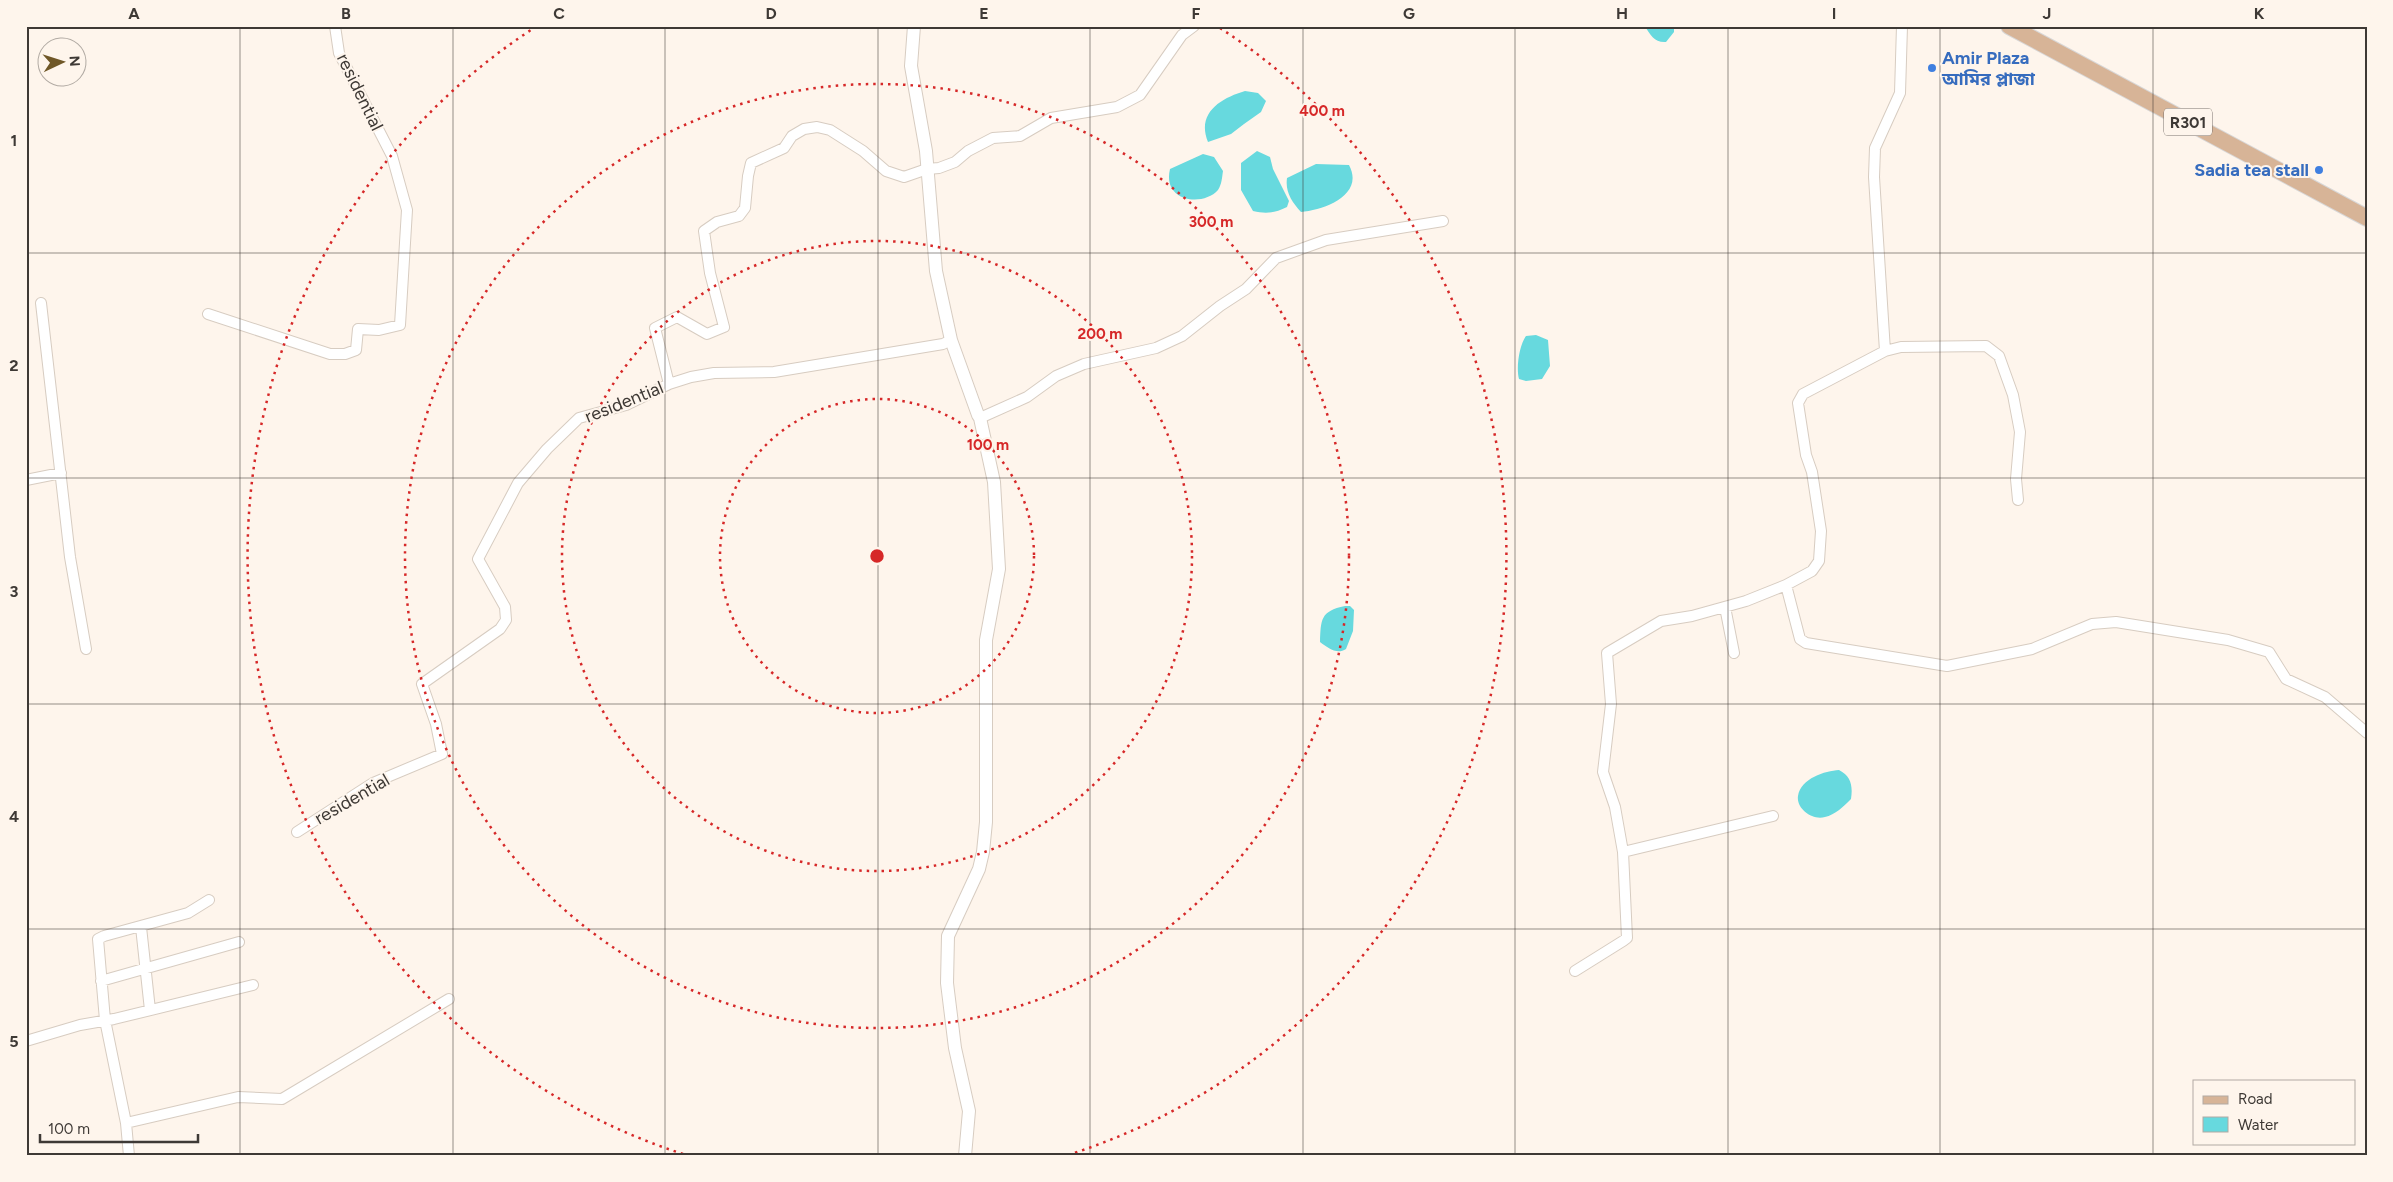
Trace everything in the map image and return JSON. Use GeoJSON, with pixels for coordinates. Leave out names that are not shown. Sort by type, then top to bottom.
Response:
{"type":"FeatureCollection","features":[{"type":"Feature","properties":{"kind":"main road","name":"R301"},"geometry":{"type":"LineString","coordinates":[[2009,26],[2367,218]]}},
{"type":"Feature","properties":{"kind":"street","name":"residential"},"geometry":{"type":"LineString","coordinates":[[208,314],[330,354],[345,354],[356,350],[358,329],[379,330],[400,325],[407,210],[392,156],[339,53],[335,26]]}},
{"type":"Feature","properties":{"kind":"street"},"geometry":{"type":"LineString","coordinates":[[914,26],[911,66],[926,151],[936,271],[951,340],[980,418],[994,482],[999,569],[986,640],[986,822],[983,852],[979,869],[948,936],[947,983],[952,1029],[969,1111],[965,1156]]}},
{"type":"Feature","properties":{"kind":"street"},"geometry":{"type":"LineString","coordinates":[[669,384],[655,328],[677,317],[707,334],[724,327],[710,273],[704,230],[717,222],[739,216],[745,208],[751,163],[784,148],[792,136],[804,129],[817,127],[830,130],[863,151],[886,170],[904,177],[955,162],[968,152],[993,138],[1020,136],[1051,118],[1117,107],[1140,95],[1182,35],[1194,26]]}},
{"type":"Feature","properties":{"kind":"street"},"geometry":{"type":"LineString","coordinates":[[1885,351],[1874,178],[1875,148],[1900,93],[1902,26]]}},
{"type":"Feature","properties":{"kind":"street"},"geometry":{"type":"LineString","coordinates":[[980,418],[1027,397],[1056,376],[1084,364],[1156,348],[1182,336],[1220,306],[1246,289],[1276,258],[1326,240],[1443,221]]}},
{"type":"Feature","properties":{"kind":"street"},"geometry":{"type":"LineString","coordinates":[[41,303],[70,557],[86,649]]}},
{"type":"Feature","properties":{"kind":"street","name":"residential"},"geometry":{"type":"LineString","coordinates":[[297,832],[373,783],[442,754],[436,724],[422,684],[457,657],[500,629],[506,620],[507,613],[505,607],[478,559],[518,483],[547,449],[579,418],[626,405],[669,384],[714,373],[774,372],[943,344],[951,340]]}},
{"type":"Feature","properties":{"kind":"street"},"geometry":{"type":"LineString","coordinates":[[1575,971],[1627,938],[1623,852],[1614,807],[1603,772],[1611,704],[1607,653],[1661,621],[1746,601],[1786,585],[1812,571],[1819,560],[1821,531],[1812,472],[1806,455],[1798,403],[1803,394],[1885,351],[1901,347],[1986,346],[1999,356],[2013,395],[2020,432],[2016,479],[2018,500]]}},
{"type":"Feature","properties":{"kind":"street"},"geometry":{"type":"LineString","coordinates":[[26,480],[61,473]]}},
{"type":"Feature","properties":{"kind":"street"},"geometry":{"type":"LineString","coordinates":[[1786,585],[1800,639],[1806,643],[1947,666],[2032,649],[2092,624],[2116,622],[2228,640],[2269,652],[2286,679],[2325,697],[2367,733]]}},
{"type":"Feature","properties":{"kind":"street"},"geometry":{"type":"LineString","coordinates":[[1724,607],[1734,653]]}},
{"type":"Feature","properties":{"kind":"street"},"geometry":{"type":"LineString","coordinates":[[1623,852],[1773,816]]}},
{"type":"Feature","properties":{"kind":"street"},"geometry":{"type":"LineString","coordinates":[[129,1156],[126,1123],[105,1020],[98,939],[188,913],[209,900]]}},
{"type":"Feature","properties":{"kind":"street"},"geometry":{"type":"LineString","coordinates":[[141,926],[150,1010]]}},
{"type":"Feature","properties":{"kind":"street"},"geometry":{"type":"LineString","coordinates":[[101,980],[239,942]]}},
{"type":"Feature","properties":{"kind":"street"},"geometry":{"type":"LineString","coordinates":[[26,1041],[80,1025],[253,986]]}},
{"type":"Feature","properties":{"kind":"street"},"geometry":{"type":"LineString","coordinates":[[126,1123],[238,1097],[282,1098],[449,999]]}},
{"type":"Feature","properties":{"kind":"water"},"geometry":{"type":"Polygon","coordinates":[[[1645,26],[1674,26],[1674,32],[1666,42],[1662,42],[1653,38],[1645,26]]]}},
{"type":"Feature","properties":{"kind":"water"},"geometry":{"type":"Polygon","coordinates":[[[1245,91],[1258,93],[1266,101],[1261,112],[1231,134],[1208,142],[1205,123],[1213,108],[1227,98],[1245,91]]]}},
{"type":"Feature","properties":{"kind":"water"},"geometry":{"type":"Polygon","coordinates":[[[1257,151],[1270,157],[1273,169],[1289,201],[1287,207],[1278,211],[1253,211],[1241,190],[1241,163],[1257,151]]]}},
{"type":"Feature","properties":{"kind":"water"},"geometry":{"type":"Polygon","coordinates":[[[1203,154],[1214,157],[1223,171],[1218,190],[1203,199],[1194,200],[1178,195],[1172,189],[1169,180],[1170,169],[1203,154]]]}},
{"type":"Feature","properties":{"kind":"water"},"geometry":{"type":"Polygon","coordinates":[[[1316,164],[1349,165],[1352,176],[1351,185],[1347,193],[1331,204],[1301,212],[1290,196],[1287,188],[1287,178],[1316,164]]]}},
{"type":"Feature","properties":{"kind":"water"},"geometry":{"type":"Polygon","coordinates":[[[1536,335],[1548,340],[1550,366],[1542,379],[1526,381],[1519,379],[1518,363],[1522,345],[1526,336],[1536,335]]]}},
{"type":"Feature","properties":{"kind":"water"},"geometry":{"type":"Polygon","coordinates":[[[1345,606],[1350,606],[1354,610],[1353,631],[1346,649],[1336,651],[1320,642],[1322,622],[1326,614],[1345,606]]]}},
{"type":"Feature","properties":{"kind":"water"},"geometry":{"type":"Polygon","coordinates":[[[1839,770],[1849,778],[1852,790],[1851,799],[1829,816],[1820,818],[1806,813],[1798,801],[1800,790],[1804,784],[1821,774],[1839,770]]]}},
{"type":"Feature","properties":{"kind":"place","name":"Amir Plaza আমির প্লাজা"},"geometry":{"type":"Point","coordinates":[1932,68]}},
{"type":"Feature","properties":{"kind":"place","name":"Sadia tea stall"},"geometry":{"type":"Point","coordinates":[2319,170]}}]}
